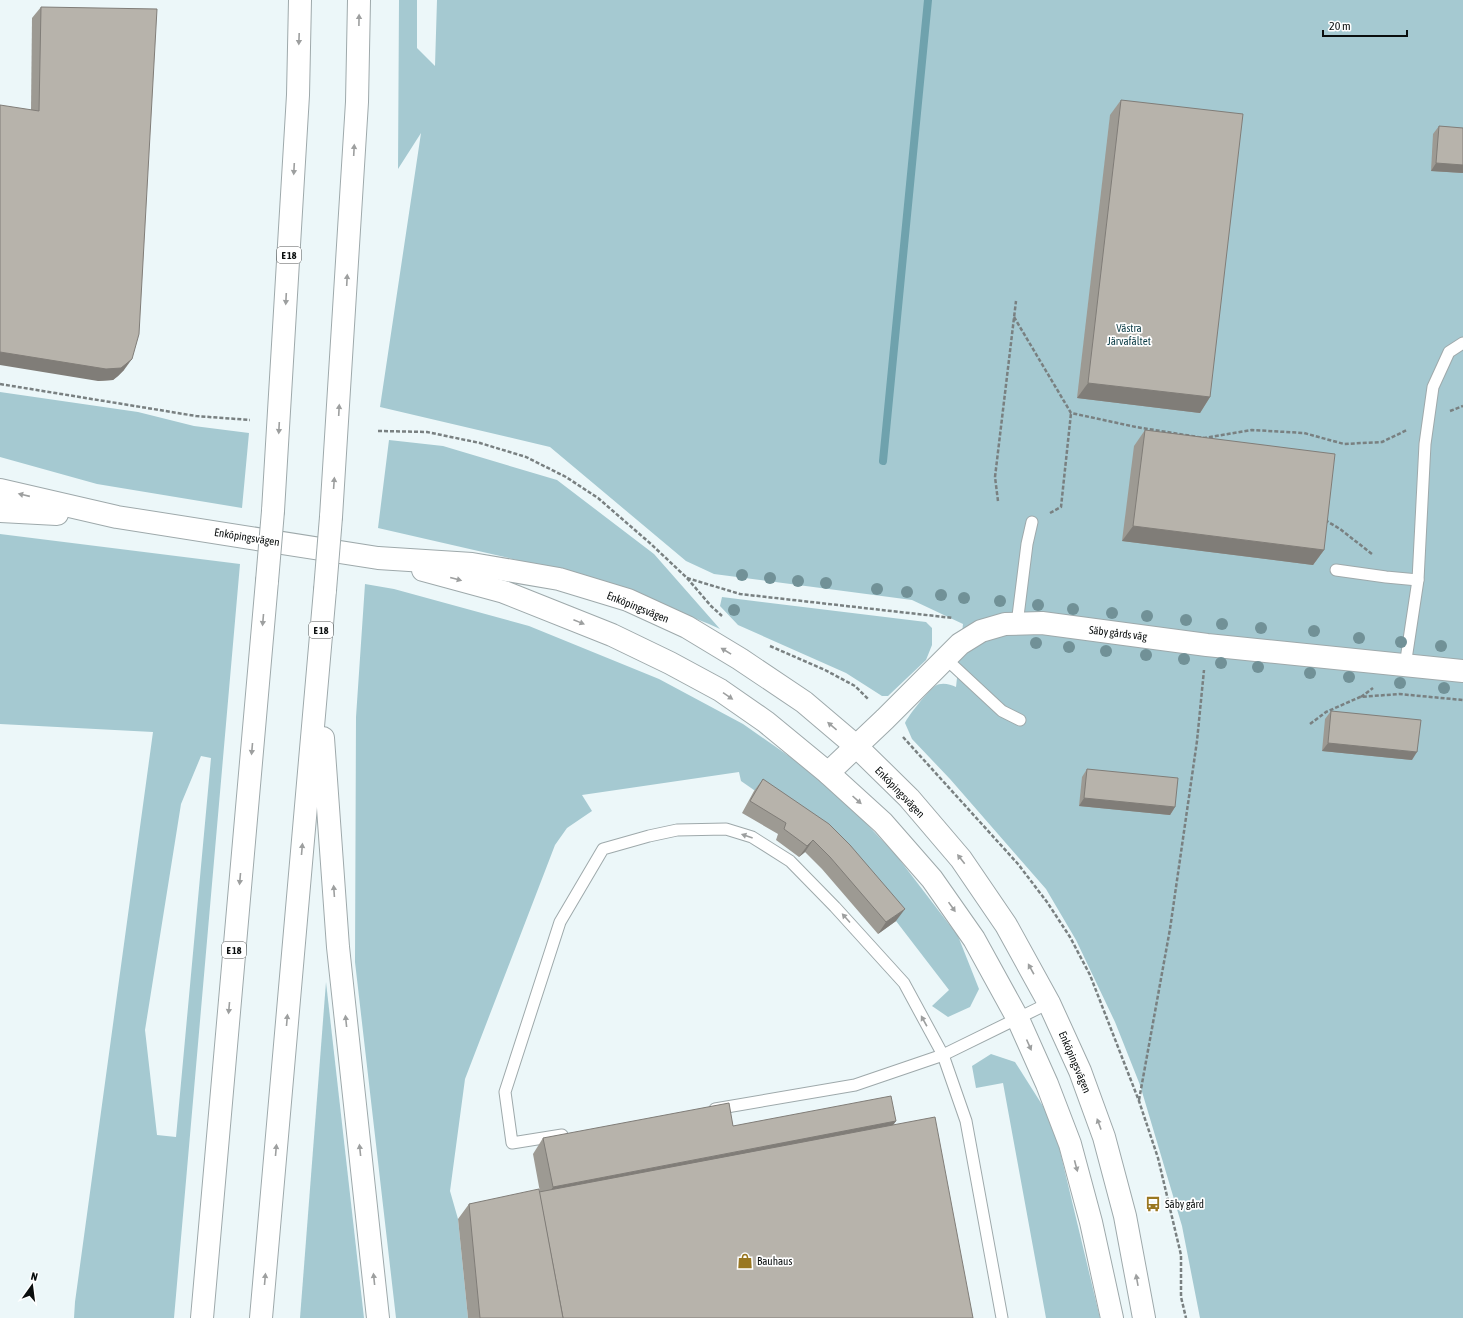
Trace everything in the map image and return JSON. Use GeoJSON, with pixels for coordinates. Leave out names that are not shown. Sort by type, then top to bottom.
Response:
{"type":"FeatureCollection","features":[{"type":"Feature","properties":{"kind":"main road","name":"E 18"},"geometry":{"type":"LineString","coordinates":[[202,1318],[273,511],[297,103],[300,0]]}},
{"type":"Feature","properties":{"kind":"main road","name":"E 18"},"geometry":{"type":"LineString","coordinates":[[261,1318],[331,517],[357,102],[359,0]]}},
{"type":"Feature","properties":{"kind":"main road","name":"Enköpingsvägen"},"geometry":{"type":"LineString","coordinates":[[0,490],[116,517],[378,558],[479,565],[559,579],[628,600],[687,627],[740,659],[804,702],[857,747],[909,798],[961,859],[1006,925],[1049,1003],[1080,1071],[1104,1137],[1125,1216],[1144,1318]]}},
{"type":"Feature","properties":{"kind":"main road","name":"Enköpingsvägen"},"geometry":{"type":"LineString","coordinates":[[0,511],[116,517]]}},
{"type":"Feature","properties":{"kind":"main road","name":"Enköpingsvägen"},"geometry":{"type":"LineString","coordinates":[[378,558],[504,592],[612,635],[670,663],[720,690],[766,722],[828,773],[883,823],[932,878],[974,939],[1018,1019],[1047,1084],[1070,1144],[1091,1222],[1112,1318]]}},
{"type":"Feature","properties":{"kind":"main road","name":"Säby gårds väg"},"geometry":{"type":"LineString","coordinates":[[828,773],[857,747],[960,644],[981,631],[1005,624],[1042,623],[1207,645],[1463,671]]}},
{"type":"Feature","properties":{"kind":"main road"},"geometry":{"type":"LineString","coordinates":[[318,671],[338,947],[378,1318]]}},
{"type":"Feature","properties":{"kind":"lane"},"geometry":{"type":"LineString","coordinates":[[1405,666],[1418,580],[1428,421],[1432,387],[1450,352],[1463,343]]}},
{"type":"Feature","properties":{"kind":"lane"},"geometry":{"type":"LineString","coordinates":[[1018,624],[1027,544],[1032,522]]}},
{"type":"Feature","properties":{"kind":"lane"},"geometry":{"type":"LineString","coordinates":[[1336,570],[1391,578],[1418,580]]}},
{"type":"Feature","properties":{"kind":"lane"},"geometry":{"type":"LineString","coordinates":[[945,658],[1002,711],[1020,720]]}},
{"type":"Feature","properties":{"kind":"lane"},"geometry":{"type":"LineString","coordinates":[[569,1134],[512,1143],[505,1092],[560,922],[602,849],[677,830],[726,829],[752,837],[790,861],[835,907],[904,983],[943,1055],[966,1120],[1002,1318]]}},
{"type":"Feature","properties":{"kind":"lane"},"geometry":{"type":"LineString","coordinates":[[704,1111],[855,1085],[943,1055],[1049,1003]]}},
{"type":"Feature","properties":{"kind":"path"},"geometry":{"type":"LineString","coordinates":[[998,501],[996,477],[1016,301]]}},
{"type":"Feature","properties":{"kind":"path"},"geometry":{"type":"LineString","coordinates":[[1014,317],[1071,413],[1061,507],[1032,522]]}},
{"type":"Feature","properties":{"kind":"path"},"geometry":{"type":"LineString","coordinates":[[0,384],[196,416],[250,420]]}},
{"type":"Feature","properties":{"kind":"path"},"geometry":{"type":"LineString","coordinates":[[1071,413],[1136,427],[1204,438],[1252,430],[1304,433],[1344,444],[1382,442],[1463,406]]}},
{"type":"Feature","properties":{"kind":"path"},"geometry":{"type":"LineString","coordinates":[[378,431],[427,432],[480,443],[532,460],[566,477],[598,498],[651,544],[726,620]]}},
{"type":"Feature","properties":{"kind":"path"},"geometry":{"type":"LineString","coordinates":[[1319,517],[1340,529],[1371,552],[1391,578]]}},
{"type":"Feature","properties":{"kind":"path"},"geometry":{"type":"LineString","coordinates":[[686,578],[740,594],[958,619]]}},
{"type":"Feature","properties":{"kind":"path"},"geometry":{"type":"LineString","coordinates":[[767,645],[825,670],[855,686],[871,702]]}},
{"type":"Feature","properties":{"kind":"path"},"geometry":{"type":"LineString","coordinates":[[1139,1101],[1170,929],[1197,741],[1207,645]]}},
{"type":"Feature","properties":{"kind":"path"},"geometry":{"type":"LineString","coordinates":[[1310,724],[1326,712],[1360,697],[1399,694],[1463,700]]}},
{"type":"Feature","properties":{"kind":"green space","name":"Västra Järvafältet"},"geometry":{"type":"Polygon","coordinates":[[[399,0],[417,0],[417,48],[435,66],[437,0],[1463,0],[1463,1318],[1200,1318],[1182,1226],[1140,1085],[1115,1022],[1076,940],[1046,889],[950,779],[912,739],[905,723],[918,704],[935,686],[946,684],[956,687],[963,624],[912,600],[714,574],[686,561],[550,447],[380,407],[421,133],[398,169],[399,0]]]}},
{"type":"Feature","properties":{"kind":"green space"},"geometry":{"type":"Polygon","coordinates":[[[0,392],[138,412],[194,426],[249,433],[242,508],[97,484],[0,457],[0,392]]]}},
{"type":"Feature","properties":{"kind":"green space"},"geometry":{"type":"Polygon","coordinates":[[[389,440],[443,446],[557,480],[654,554],[720,629],[591,577],[378,528],[389,440]]]}},
{"type":"Feature","properties":{"kind":"green space"},"geometry":{"type":"Polygon","coordinates":[[[0,534],[240,564],[174,1318],[74,1318],[153,732],[0,724],[0,534]],[[201,756],[181,804],[145,1030],[157,1135],[176,1137],[211,758],[201,756]]]}},
{"type":"Feature","properties":{"kind":"green space"},"geometry":{"type":"Polygon","coordinates":[[[365,584],[394,589],[529,626],[659,679],[743,724],[829,784],[896,855],[958,936],[979,989],[970,1007],[948,1017],[932,1006],[949,990],[896,921],[820,836],[741,781],[739,772],[582,795],[592,811],[567,828],[555,845],[465,1079],[450,1191],[458,1219],[468,1318],[396,1318],[355,962],[356,717],[365,584]]]}},
{"type":"Feature","properties":{"kind":"green space"},"geometry":{"type":"Polygon","coordinates":[[[722,597],[926,622],[932,628],[932,645],[926,660],[888,696],[882,696],[846,673],[738,625],[720,606],[722,597]]]}},
{"type":"Feature","properties":{"kind":"green space"},"geometry":{"type":"Polygon","coordinates":[[[326,982],[364,1318],[300,1318],[326,982]]]}},
{"type":"Feature","properties":{"kind":"green space"},"geometry":{"type":"Polygon","coordinates":[[[991,1054],[1015,1062],[1053,1122],[1100,1318],[1046,1318],[1003,1083],[976,1088],[972,1066],[991,1054]]]}},
{"type":"Feature","properties":{"kind":"building"},"geometry":{"type":"Polygon","coordinates":[[[41,7],[157,9],[139,334],[132,359],[121,368],[106,369],[0,352],[0,105],[39,111],[41,7]]]}},
{"type":"Feature","properties":{"kind":"building"},"geometry":{"type":"Polygon","coordinates":[[[1121,100],[1243,114],[1210,397],[1088,383],[1121,100]]]}},
{"type":"Feature","properties":{"kind":"building"},"geometry":{"type":"Polygon","coordinates":[[[1439,126],[1463,128],[1463,165],[1436,163],[1439,126]]]}},
{"type":"Feature","properties":{"kind":"building"},"geometry":{"type":"Polygon","coordinates":[[[1145,430],[1335,454],[1324,550],[1133,526],[1145,430]]]}},
{"type":"Feature","properties":{"kind":"building"},"geometry":{"type":"Polygon","coordinates":[[[1331,711],[1421,720],[1417,752],[1328,743],[1331,711]]]}},
{"type":"Feature","properties":{"kind":"building"},"geometry":{"type":"Polygon","coordinates":[[[1087,769],[1178,778],[1175,807],[1084,798],[1087,769]]]}},
{"type":"Feature","properties":{"kind":"building"},"geometry":{"type":"Polygon","coordinates":[[[763,779],[829,824],[850,845],[905,909],[886,922],[830,857],[813,840],[807,846],[784,829],[786,823],[750,801],[763,779]]]}},
{"type":"Feature","properties":{"kind":"building"},"geometry":{"type":"Polygon","coordinates":[[[891,1096],[896,1121],[553,1187],[543,1138],[729,1103],[733,1126],[891,1096]]]}},
{"type":"Feature","properties":{"kind":"building","name":"Bauhaus"},"geometry":{"type":"Polygon","coordinates":[[[935,1117],[973,1318],[563,1318],[539,1192],[935,1117]]]}},
{"type":"Feature","properties":{"kind":"building"},"geometry":{"type":"Polygon","coordinates":[[[539,1189],[563,1318],[480,1318],[469,1204],[539,1189]]]}},
{"type":"Feature","properties":{"kind":"waterway"},"geometry":{"type":"LineString","coordinates":[[883,461],[928,0]]}},
{"type":"Feature","properties":{"kind":"place","name":"Säby gård"},"geometry":{"type":"Point","coordinates":[1153,1204]}},
{"type":"Feature","properties":{"kind":"place","name":"Bauhaus"},"geometry":{"type":"Point","coordinates":[745,1261]}}]}
